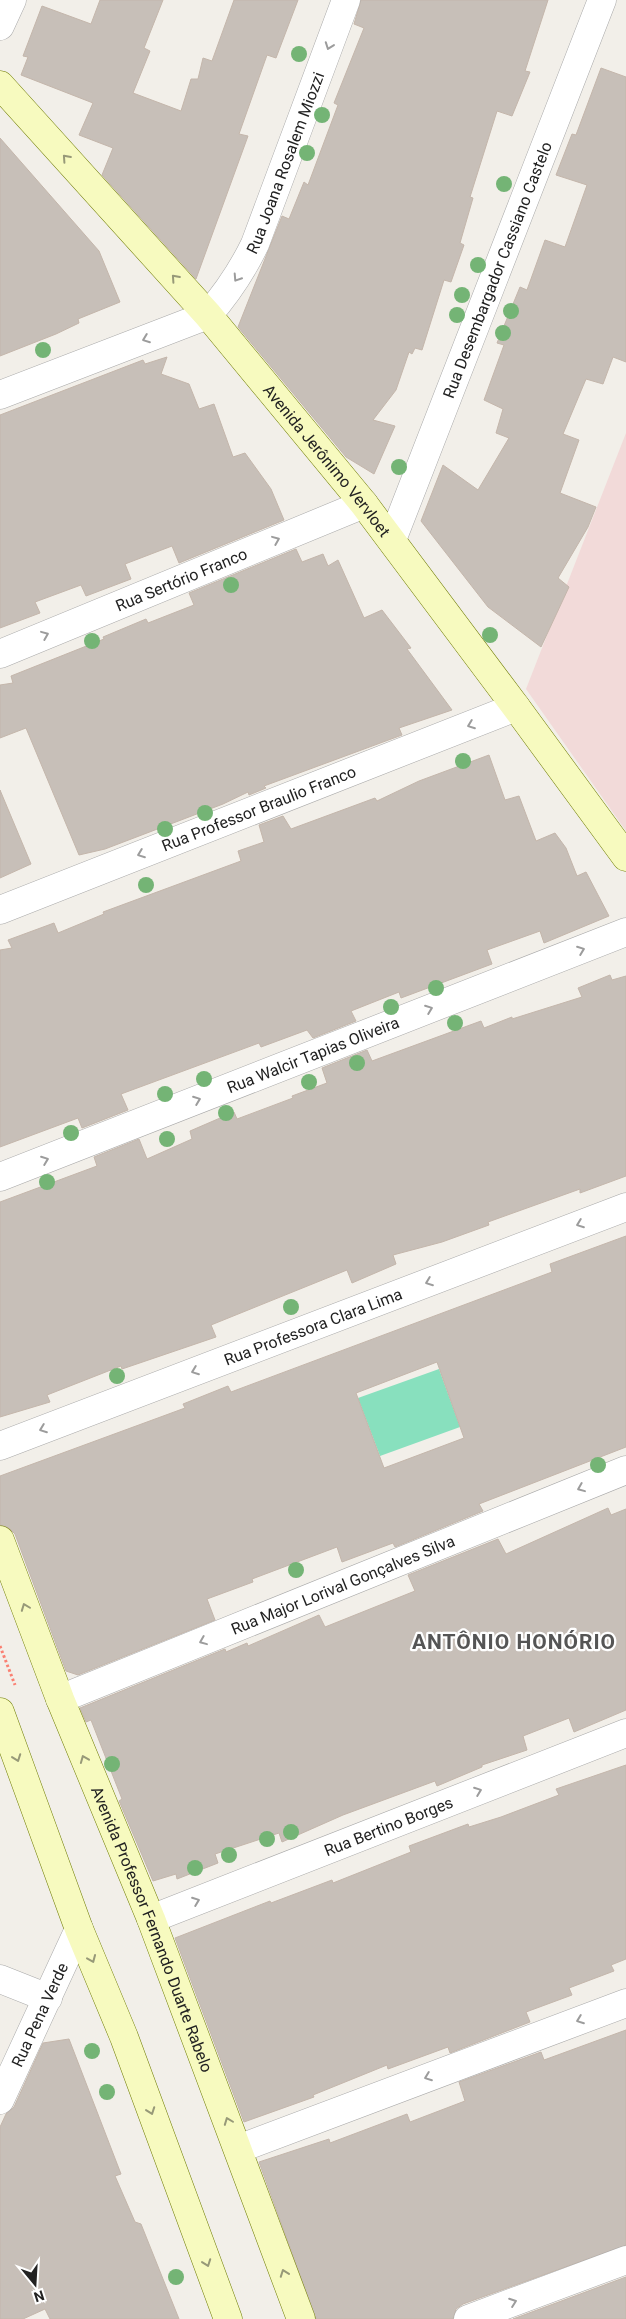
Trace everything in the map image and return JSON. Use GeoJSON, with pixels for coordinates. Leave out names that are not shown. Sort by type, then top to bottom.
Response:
{"type":"FeatureCollection","features":[{"type":"Feature","properties":{"kind":"street"},"geometry":{"type":"LineString","coordinates":[[0,26],[12,0]]}},
{"type":"Feature","properties":{"kind":"street","name":"Rua Joana Rosalem Miozzi"},"geometry":{"type":"LineString","coordinates":[[208,315],[230,289],[242,271],[255,244],[346,0]]}},
{"type":"Feature","properties":{"kind":"street","name":"Rua Desembargador Cassiano Castelo"},"geometry":{"type":"LineString","coordinates":[[392,540],[602,0]]}},
{"type":"Feature","properties":{"kind":"street","name":"Avenida Jerônimo Vervloet"},"geometry":{"type":"LineString","coordinates":[[0,85],[208,315],[364,504],[626,857]]}},
{"type":"Feature","properties":{"kind":"street"},"geometry":{"type":"LineString","coordinates":[[0,395],[208,315]]}},
{"type":"Feature","properties":{"kind":"street","name":"Rua Sertório Franco"},"geometry":{"type":"LineString","coordinates":[[0,654],[364,504]]}},
{"type":"Feature","properties":{"kind":"street","name":"Rua Professor Braulio Franco"},"geometry":{"type":"LineString","coordinates":[[0,910],[516,707]]}},
{"type":"Feature","properties":{"kind":"street","name":"Rua Walcir Tapias Oliveira"},"geometry":{"type":"LineString","coordinates":[[0,1177],[626,932]]}},
{"type":"Feature","properties":{"kind":"street","name":"Rua Professora Clara Lima"},"geometry":{"type":"LineString","coordinates":[[0,1446],[626,1207]]}},
{"type":"Feature","properties":{"kind":"street","name":"Rua Major Lorival Gonçalves Silva"},"geometry":{"type":"LineString","coordinates":[[60,1699],[626,1470]]}},
{"type":"Feature","properties":{"kind":"street","name":"Avenida Professor Fernando Duarte Rabelo"},"geometry":{"type":"LineString","coordinates":[[3,1558],[151,1919],[301,2319]]}},
{"type":"Feature","properties":{"kind":"street"},"geometry":{"type":"LineString","coordinates":[[0,1712],[80,1929],[124,2037],[228,2319]]}},
{"type":"Feature","properties":{"kind":"street","name":"Rua Bertino Borges"},"geometry":{"type":"LineString","coordinates":[[151,1919],[626,1734]]}},
{"type":"Feature","properties":{"kind":"street","name":"Rua Pena Verde"},"geometry":{"type":"LineString","coordinates":[[0,2100],[80,1929]]}},
{"type":"Feature","properties":{"kind":"street"},"geometry":{"type":"LineString","coordinates":[[0,1979],[48,1998]]}},
{"type":"Feature","properties":{"kind":"street"},"geometry":{"type":"LineString","coordinates":[[238,2150],[626,2003]]}},
{"type":"Feature","properties":{"kind":"street"},"geometry":{"type":"LineString","coordinates":[[468,2319],[626,2260]]}},
{"type":"Feature","properties":{"kind":"shaded area"},"geometry":{"type":"Polygon","coordinates":[[[626,433],[626,831],[526,689],[626,433]]]}},
{"type":"Feature","properties":{"kind":"green space"},"geometry":{"type":"Polygon","coordinates":[[[439,1369],[460,1427],[380,1456],[358,1398],[439,1369]]]}},
{"type":"Feature","properties":{"kind":"building"},"geometry":{"type":"Polygon","coordinates":[[[100,0],[163,0],[144,48],[150,51],[133,93],[181,111],[191,79],[198,79],[203,58],[212,61],[234,0],[298,0],[276,58],[267,55],[239,134],[248,136],[196,279],[102,175],[113,148],[79,135],[93,103],[21,75],[28,57],[23,56],[42,6],[91,24],[100,0]]]}},
{"type":"Feature","properties":{"kind":"building"},"geometry":{"type":"Polygon","coordinates":[[[361,0],[548,0],[525,71],[530,72],[512,116],[497,111],[470,197],[473,198],[460,243],[464,245],[451,282],[444,280],[422,350],[415,348],[412,354],[409,352],[396,390],[373,420],[395,426],[374,474],[346,457],[238,327],[282,216],[289,219],[304,182],[308,185],[338,105],[334,103],[364,28],[354,24],[361,0]]]}},
{"type":"Feature","properties":{"kind":"building"},"geometry":{"type":"Polygon","coordinates":[[[601,68],[626,77],[626,362],[613,357],[603,384],[586,379],[563,434],[579,440],[560,493],[596,507],[588,527],[558,578],[569,587],[541,647],[488,607],[421,521],[443,465],[478,490],[509,438],[496,433],[503,409],[484,400],[504,345],[497,343],[520,287],[527,290],[545,240],[565,247],[587,185],[556,175],[572,134],[576,135],[601,68]]]}},
{"type":"Feature","properties":{"kind":"building"},"geometry":{"type":"Polygon","coordinates":[[[0,138],[99,251],[120,302],[78,319],[79,323],[56,334],[0,356],[0,138]]]}},
{"type":"Feature","properties":{"kind":"building"},"geometry":{"type":"Polygon","coordinates":[[[167,357],[161,374],[189,384],[199,409],[214,404],[233,457],[245,453],[271,489],[284,520],[179,563],[172,546],[125,564],[131,579],[86,596],[81,585],[35,602],[40,613],[0,628],[0,415],[143,360],[145,364],[167,357]]]}},
{"type":"Feature","properties":{"kind":"building"},"geometry":{"type":"Polygon","coordinates":[[[296,549],[302,562],[323,554],[328,566],[338,560],[364,618],[382,610],[411,648],[407,649],[452,710],[399,728],[402,735],[264,786],[266,788],[249,795],[248,792],[223,804],[105,849],[79,855],[26,728],[0,738],[0,685],[13,683],[11,676],[104,639],[103,637],[146,619],[148,623],[194,605],[189,593],[296,549]]]}},
{"type":"Feature","properties":{"kind":"building"},"geometry":{"type":"Polygon","coordinates":[[[489,755],[505,800],[519,796],[536,841],[555,833],[566,848],[577,876],[586,872],[609,916],[544,943],[540,931],[487,950],[492,964],[401,998],[399,992],[351,1011],[356,1021],[313,1038],[307,1030],[261,1047],[259,1043],[121,1094],[128,1110],[82,1128],[78,1118],[0,1147],[0,950],[12,948],[8,940],[54,923],[58,933],[104,914],[103,912],[241,861],[238,851],[264,842],[259,825],[283,816],[291,829],[375,798],[377,801],[419,781],[489,755]]]}},
{"type":"Feature","properties":{"kind":"building"},"geometry":{"type":"Polygon","coordinates":[[[0,790],[31,864],[0,878],[0,790]]]}},
{"type":"Feature","properties":{"kind":"building"},"geometry":{"type":"Polygon","coordinates":[[[610,975],[612,980],[626,976],[626,1176],[580,1193],[580,1189],[488,1222],[489,1225],[442,1242],[393,1255],[396,1264],[352,1283],[347,1270],[211,1325],[216,1337],[122,1369],[121,1366],[47,1395],[50,1402],[0,1417],[0,1202],[97,1166],[94,1157],[139,1139],[147,1159],[192,1139],[190,1131],[234,1112],[237,1119],[327,1083],[322,1068],[367,1050],[372,1061],[481,1021],[484,1028],[512,1017],[512,1019],[582,997],[578,988],[610,975]]]}},
{"type":"Feature","properties":{"kind":"building"},"geometry":{"type":"Polygon","coordinates":[[[626,1236],[626,1447],[479,1504],[483,1511],[395,1547],[393,1543],[342,1562],[337,1547],[252,1579],[253,1582],[207,1599],[215,1620],[78,1675],[66,1671],[15,1534],[9,1528],[0,1525],[0,1476],[185,1408],[183,1404],[228,1386],[231,1392],[552,1272],[550,1264],[626,1236]],[[437,1362],[356,1393],[384,1468],[464,1438],[437,1362]]]}},
{"type":"Feature","properties":{"kind":"building"},"geometry":{"type":"Polygon","coordinates":[[[608,1508],[611,1515],[626,1509],[626,1710],[574,1732],[569,1718],[523,1736],[527,1750],[482,1765],[482,1767],[437,1786],[435,1781],[343,1815],[282,1842],[279,1833],[215,1854],[218,1863],[177,1879],[176,1874],[153,1881],[119,1801],[122,1799],[91,1720],[86,1722],[80,1708],[225,1649],[226,1652],[247,1643],[248,1646],[319,1615],[325,1627],[415,1591],[408,1575],[498,1539],[506,1554],[608,1508]]]}},
{"type":"Feature","properties":{"kind":"building"},"geometry":{"type":"Polygon","coordinates":[[[626,1765],[626,1959],[611,1965],[614,1971],[569,1988],[572,1995],[526,2012],[530,2022],[450,2053],[448,2047],[388,2069],[387,2065],[313,2095],[314,2097],[244,2122],[175,1938],[270,1901],[271,1903],[332,1880],[333,1883],[411,1852],[409,1846],[468,1824],[469,1827],[501,1817],[559,1795],[556,1789],[626,1765]]]}},
{"type":"Feature","properties":{"kind":"building"},"geometry":{"type":"Polygon","coordinates":[[[626,2030],[626,2245],[463,2304],[456,2309],[453,2319],[316,2319],[259,2162],[329,2139],[330,2143],[407,2114],[410,2122],[465,2101],[459,2082],[541,2052],[544,2060],[626,2030]]]}},
{"type":"Feature","properties":{"kind":"building"},"geometry":{"type":"Polygon","coordinates":[[[69,2039],[121,2174],[115,2176],[135,2222],[141,2224],[179,2319],[50,2319],[45,2309],[23,2319],[0,2319],[0,2127],[6,2114],[14,2107],[43,2043],[69,2039]]]}},
{"type":"Feature","properties":{"kind":"building"},"geometry":{"type":"Polygon","coordinates":[[[626,2277],[626,2319],[513,2319],[626,2277]]]}},
{"type":"Feature","properties":{"kind":"district","name":"ANTÔNIO HONÓRIO"},"geometry":{"type":"Point","coordinates":[514,1642]}}]}
